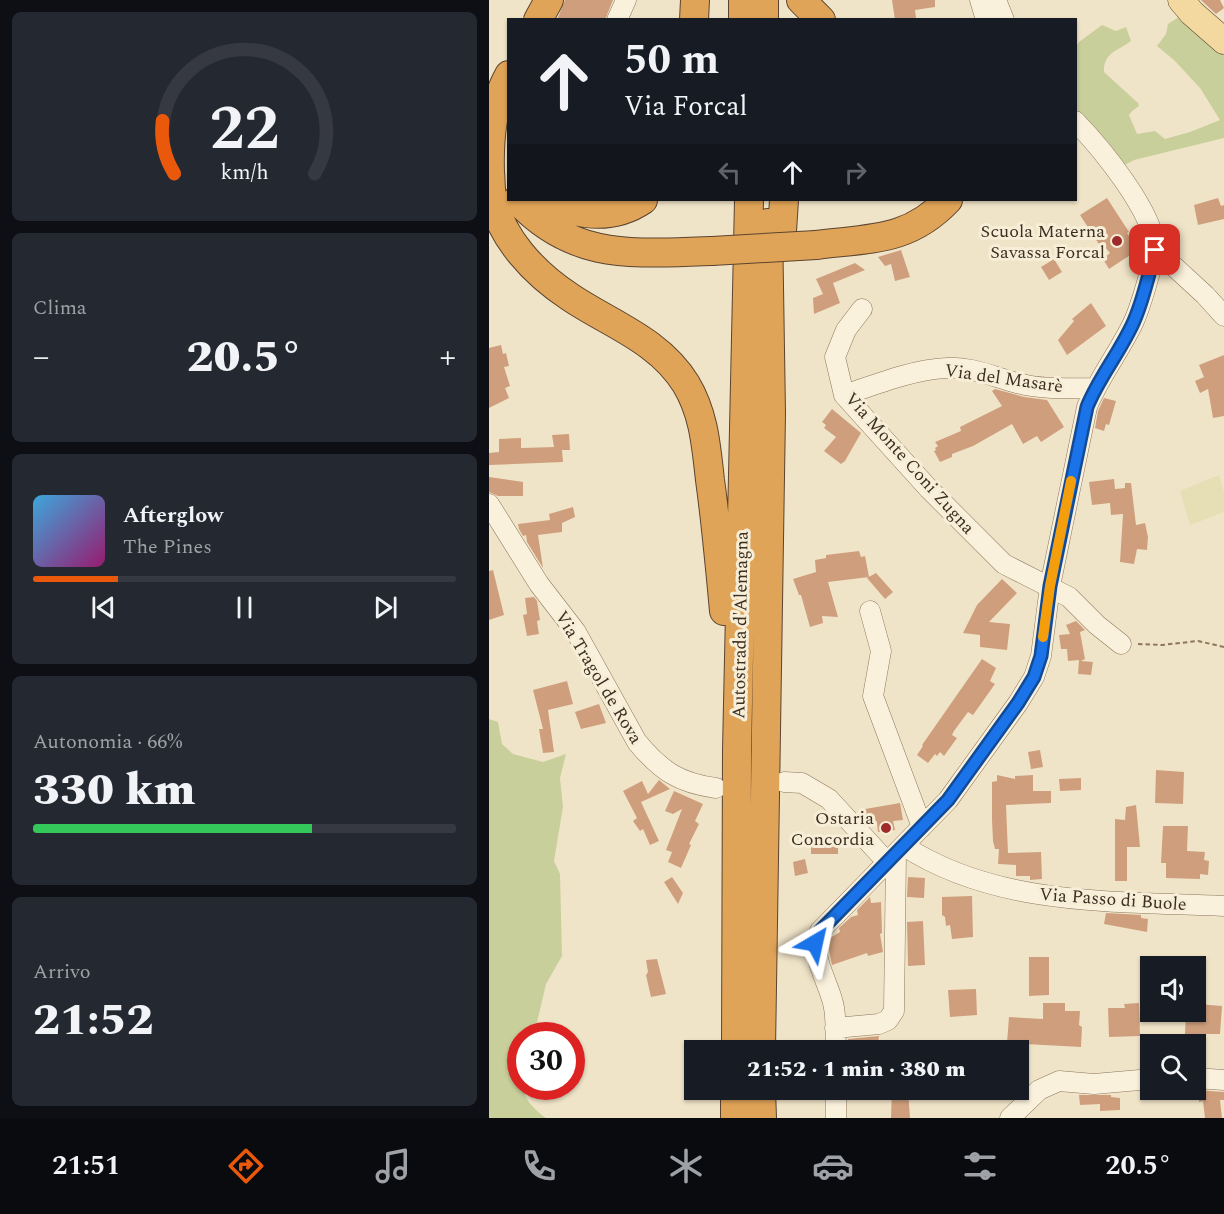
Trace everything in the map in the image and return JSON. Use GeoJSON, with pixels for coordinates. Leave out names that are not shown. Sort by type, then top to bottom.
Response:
{"type":"FeatureCollection","features":[{"type":"Feature","properties":{"kind":"highway"},"geometry":{"type":"LineString","coordinates":[[539,18],[549,0]]}},
{"type":"Feature","properties":{"kind":"highway"},"geometry":{"type":"LineString","coordinates":[[694,18],[695,0]]}},
{"type":"Feature","properties":{"kind":"highway"},"geometry":{"type":"LineString","coordinates":[[743,0],[743,18]]}},
{"type":"Feature","properties":{"kind":"highway"},"geometry":{"type":"LineString","coordinates":[[764,0],[764,18]]}},
{"type":"Feature","properties":{"kind":"highway"},"geometry":{"type":"LineString","coordinates":[[801,0],[819,18]]}},
{"type":"Feature","properties":{"kind":"highway"},"geometry":{"type":"LineString","coordinates":[[507,84],[496,132],[492,195],[503,226],[521,254],[543,276],[571,297],[643,340],[664,359],[685,382],[701,414],[717,528],[737,748]]}},
{"type":"Feature","properties":{"kind":"highway"},"geometry":{"type":"LineString","coordinates":[[496,132],[507,168]]}},
{"type":"Feature","properties":{"kind":"highway"},"geometry":{"type":"LineString","coordinates":[[496,132],[507,180]]}},
{"type":"Feature","properties":{"kind":"highway"},"geometry":{"type":"LineString","coordinates":[[518,201],[549,226],[582,244],[621,253],[816,245],[896,234],[934,215],[947,201]]}},
{"type":"Feature","properties":{"kind":"highway"},"geometry":{"type":"LineString","coordinates":[[546,201],[586,214],[604,214],[636,205],[642,201]]}},
{"type":"Feature","properties":{"kind":"highway","name":"Autostrada d'Alemagna"},"geometry":{"type":"LineString","coordinates":[[736,1040],[737,748],[749,201]]}},
{"type":"Feature","properties":{"kind":"highway","name":"Autostrada d'Alemagna"},"geometry":{"type":"LineString","coordinates":[[761,1040],[771,413],[767,201]]}},
{"type":"Feature","properties":{"kind":"highway"},"geometry":{"type":"LineString","coordinates":[[771,413],[781,335],[781,228],[784,201]]}},
{"type":"Feature","properties":{"kind":"highway"},"geometry":{"type":"LineString","coordinates":[[735,1100],[735,1118]]}},
{"type":"Feature","properties":{"kind":"highway"},"geometry":{"type":"LineString","coordinates":[[761,1100],[762,1118]]}},
{"type":"Feature","properties":{"kind":"main road"},"geometry":{"type":"LineString","coordinates":[[1181,0],[1192,13],[1224,41]]}},
{"type":"Feature","properties":{"kind":"street"},"geometry":{"type":"LineString","coordinates":[[618,18],[626,0]]}},
{"type":"Feature","properties":{"kind":"street"},"geometry":{"type":"LineString","coordinates":[[980,0],[985,18]]}},
{"type":"Feature","properties":{"kind":"street"},"geometry":{"type":"LineString","coordinates":[[996,0],[1003,18]]}},
{"type":"Feature","properties":{"kind":"street"},"geometry":{"type":"LineString","coordinates":[[835,1040],[834,1005],[815,948],[816,938],[820,931],[948,800],[1034,677],[1041,656],[1050,586],[1075,456],[1087,407],[1095,388],[1134,322],[1155,250],[1155,242],[1140,206],[1105,155],[1077,123]]}},
{"type":"Feature","properties":{"kind":"street"},"geometry":{"type":"LineString","coordinates":[[1155,250],[1205,295],[1224,316]]}},
{"type":"Feature","properties":{"kind":"street","name":"Via Monte Coni Zugna"},"geometry":{"type":"LineString","coordinates":[[863,309],[846,330],[835,357],[844,395],[929,489],[1005,564],[1069,597],[1097,625],[1121,644]]}},
{"type":"Feature","properties":{"kind":"street","name":"Via del Masarè"},"geometry":{"type":"LineString","coordinates":[[844,395],[880,383],[948,367],[983,372],[1019,384],[1055,388],[1095,388]]}},
{"type":"Feature","properties":{"kind":"street","name":"Via Tragol de Rova"},"geometry":{"type":"LineString","coordinates":[[489,504],[539,584],[576,632],[637,742],[650,759],[677,778],[694,785],[716,788]]}},
{"type":"Feature","properties":{"kind":"street"},"geometry":{"type":"LineString","coordinates":[[870,610],[881,651],[873,696],[922,827]]}},
{"type":"Feature","properties":{"kind":"street"},"geometry":{"type":"LineString","coordinates":[[785,782],[802,783],[829,799],[896,854]]}},
{"type":"Feature","properties":{"kind":"street"},"geometry":{"type":"LineString","coordinates":[[835,1028],[879,1024],[888,1020],[894,1011],[896,854]]}},
{"type":"Feature","properties":{"kind":"street","name":"Via Passo di Buole"},"geometry":{"type":"LineString","coordinates":[[896,854],[925,860],[1033,895],[1224,906]]}},
{"type":"Feature","properties":{"kind":"street"},"geometry":{"type":"LineString","coordinates":[[1206,1079],[1224,1080]]}},
{"type":"Feature","properties":{"kind":"street"},"geometry":{"type":"LineString","coordinates":[[1010,1118],[1039,1090],[1059,1081],[1094,1084],[1140,1080]]}},
{"type":"Feature","properties":{"kind":"street"},"geometry":{"type":"LineString","coordinates":[[836,1100],[836,1118]]}},
{"type":"Feature","properties":{"kind":"path"},"geometry":{"type":"LineString","coordinates":[[1121,644],[1162,645],[1198,641],[1224,647]]}},
{"type":"Feature","properties":{"kind":"shaded area"},"geometry":{"type":"Polygon","coordinates":[[[1219,475],[1224,492],[1224,512],[1190,525],[1180,491],[1219,475]]]}},
{"type":"Feature","properties":{"kind":"green space"},"geometry":{"type":"Polygon","coordinates":[[[1179,17],[1224,55],[1224,138],[1134,160],[1119,168],[1090,126],[1077,112],[1077,45],[1102,25],[1116,31],[1126,27],[1131,41],[1109,56],[1104,65],[1104,72],[1138,103],[1139,106],[1129,115],[1137,134],[1155,131],[1165,139],[1220,120],[1200,88],[1174,60],[1157,46],[1166,34],[1168,24],[1179,17]]]}},
{"type":"Feature","properties":{"kind":"green space"},"geometry":{"type":"Polygon","coordinates":[[[489,719],[498,722],[502,744],[513,754],[543,762],[566,754],[560,778],[563,807],[554,861],[560,874],[562,956],[546,984],[537,1022],[507,1022],[507,1100],[528,1100],[546,1118],[489,1118],[489,719]]]}},
{"type":"Feature","properties":{"kind":"building"},"geometry":{"type":"Polygon","coordinates":[[[565,0],[613,0],[606,18],[558,18],[565,0]]]}},
{"type":"Feature","properties":{"kind":"building"},"geometry":{"type":"Polygon","coordinates":[[[892,0],[935,0],[935,7],[915,10],[916,18],[895,18],[892,0]]]}},
{"type":"Feature","properties":{"kind":"building"},"geometry":{"type":"Polygon","coordinates":[[[1201,0],[1220,0],[1224,8],[1216,14],[1201,0]]]}},
{"type":"Feature","properties":{"kind":"building"},"geometry":{"type":"Polygon","coordinates":[[[1107,198],[1138,250],[1109,269],[1103,259],[1110,253],[1105,247],[1102,249],[1080,215],[1107,198]]]}},
{"type":"Feature","properties":{"kind":"building"},"geometry":{"type":"Polygon","coordinates":[[[1218,198],[1221,206],[1224,205],[1224,219],[1198,225],[1194,205],[1218,198]]]}},
{"type":"Feature","properties":{"kind":"building"},"geometry":{"type":"Polygon","coordinates":[[[901,250],[910,277],[895,281],[891,264],[885,266],[878,257],[901,250]]]}},
{"type":"Feature","properties":{"kind":"building"},"geometry":{"type":"Polygon","coordinates":[[[1054,259],[1062,272],[1049,280],[1041,267],[1054,259]]]}},
{"type":"Feature","properties":{"kind":"building"},"geometry":{"type":"Polygon","coordinates":[[[855,263],[865,270],[833,283],[840,303],[814,314],[813,298],[823,294],[816,279],[855,263]]]}},
{"type":"Feature","properties":{"kind":"building"},"geometry":{"type":"Polygon","coordinates":[[[1091,303],[1106,326],[1067,355],[1058,340],[1074,321],[1072,319],[1091,303]]]}},
{"type":"Feature","properties":{"kind":"building"},"geometry":{"type":"Polygon","coordinates":[[[501,345],[503,354],[506,353],[509,366],[504,367],[510,386],[505,388],[509,398],[489,408],[489,348],[501,345]]]}},
{"type":"Feature","properties":{"kind":"building"},"geometry":{"type":"Polygon","coordinates":[[[1224,355],[1224,416],[1213,418],[1208,389],[1200,393],[1195,381],[1204,377],[1199,365],[1224,355]]]}},
{"type":"Feature","properties":{"kind":"building"},"geometry":{"type":"Polygon","coordinates":[[[995,389],[1024,397],[1047,400],[1064,427],[1041,442],[1037,436],[1023,444],[1012,424],[940,462],[934,451],[938,446],[935,442],[961,431],[960,427],[1002,406],[992,391],[995,389]]]}},
{"type":"Feature","properties":{"kind":"building"},"geometry":{"type":"Polygon","coordinates":[[[1104,398],[1116,401],[1109,425],[1106,424],[1104,431],[1095,428],[1098,411],[1104,398]]]}},
{"type":"Feature","properties":{"kind":"building"},"geometry":{"type":"Polygon","coordinates":[[[832,409],[861,433],[841,464],[824,451],[836,437],[824,428],[826,425],[822,422],[832,409]]]}},
{"type":"Feature","properties":{"kind":"building"},"geometry":{"type":"Polygon","coordinates":[[[569,434],[570,450],[562,450],[563,462],[489,465],[489,453],[499,452],[499,439],[521,438],[521,448],[554,447],[552,435],[569,434]]]}},
{"type":"Feature","properties":{"kind":"building"},"geometry":{"type":"Polygon","coordinates":[[[489,477],[523,482],[523,496],[498,496],[489,492],[489,477]]]}},
{"type":"Feature","properties":{"kind":"building"},"geometry":{"type":"Polygon","coordinates":[[[1114,479],[1115,489],[1125,488],[1125,483],[1131,483],[1136,525],[1145,523],[1148,537],[1147,550],[1137,549],[1134,564],[1120,562],[1123,514],[1111,515],[1110,503],[1092,505],[1089,482],[1114,479]]]}},
{"type":"Feature","properties":{"kind":"building"},"geometry":{"type":"Polygon","coordinates":[[[573,507],[575,517],[562,523],[562,532],[538,535],[543,568],[518,524],[550,520],[549,514],[573,507]]]}},
{"type":"Feature","properties":{"kind":"building"},"geometry":{"type":"Polygon","coordinates":[[[859,551],[861,557],[865,556],[869,577],[828,582],[838,617],[822,616],[823,623],[810,627],[801,595],[793,579],[816,572],[815,560],[826,558],[826,555],[859,551]]]}},
{"type":"Feature","properties":{"kind":"building"},"geometry":{"type":"Polygon","coordinates":[[[493,570],[504,615],[489,620],[489,571],[493,570]]]}},
{"type":"Feature","properties":{"kind":"building"},"geometry":{"type":"Polygon","coordinates":[[[876,573],[893,592],[885,599],[867,578],[876,573]]]}},
{"type":"Feature","properties":{"kind":"building"},"geometry":{"type":"Polygon","coordinates":[[[1002,579],[1017,593],[989,622],[1010,624],[1007,650],[980,647],[980,635],[963,633],[977,605],[1002,579]]]}},
{"type":"Feature","properties":{"kind":"building"},"geometry":{"type":"Polygon","coordinates":[[[534,597],[537,601],[540,620],[537,621],[539,634],[527,636],[523,615],[527,614],[525,598],[534,597]]]}},
{"type":"Feature","properties":{"kind":"building"},"geometry":{"type":"Polygon","coordinates":[[[1076,621],[1085,630],[1080,632],[1085,659],[1081,661],[1093,662],[1091,675],[1078,674],[1079,660],[1068,661],[1067,649],[1061,649],[1059,635],[1070,634],[1066,625],[1076,621]]]}},
{"type":"Feature","properties":{"kind":"building"},"geometry":{"type":"Polygon","coordinates":[[[982,659],[996,668],[990,681],[995,684],[973,715],[968,712],[954,731],[952,735],[957,738],[944,756],[940,752],[937,756],[935,754],[928,763],[917,755],[922,745],[982,659]]]}},
{"type":"Feature","properties":{"kind":"building"},"geometry":{"type":"Polygon","coordinates":[[[567,681],[573,704],[548,710],[554,752],[543,753],[539,729],[543,729],[533,690],[567,681]]]}},
{"type":"Feature","properties":{"kind":"building"},"geometry":{"type":"Polygon","coordinates":[[[599,704],[606,723],[581,729],[575,712],[599,704]]]}},
{"type":"Feature","properties":{"kind":"building"},"geometry":{"type":"Polygon","coordinates":[[[1040,750],[1043,767],[1031,769],[1028,752],[1040,750]]]}},
{"type":"Feature","properties":{"kind":"building"},"geometry":{"type":"Polygon","coordinates":[[[1156,770],[1184,772],[1183,804],[1155,803],[1156,770]]]}},
{"type":"Feature","properties":{"kind":"building"},"geometry":{"type":"Polygon","coordinates":[[[997,775],[1015,779],[1015,776],[1033,775],[1033,791],[1051,791],[1051,803],[1006,805],[1008,853],[1041,852],[1042,879],[1030,880],[1030,876],[1016,876],[1016,865],[998,864],[999,849],[995,849],[993,841],[992,820],[992,782],[997,781],[997,775]]]}},
{"type":"Feature","properties":{"kind":"building"},"geometry":{"type":"Polygon","coordinates":[[[1081,778],[1081,790],[1060,791],[1059,779],[1081,778]]]}},
{"type":"Feature","properties":{"kind":"building"},"geometry":{"type":"Polygon","coordinates":[[[659,780],[670,789],[641,802],[659,841],[650,845],[643,829],[640,831],[633,821],[637,818],[623,791],[642,781],[648,794],[659,780]]]}},
{"type":"Feature","properties":{"kind":"building"},"geometry":{"type":"Polygon","coordinates":[[[674,791],[703,804],[695,821],[699,824],[681,868],[668,862],[672,852],[666,850],[682,809],[673,814],[665,811],[674,791]]]}},
{"type":"Feature","properties":{"kind":"building"},"geometry":{"type":"Polygon","coordinates":[[[900,803],[903,820],[893,821],[895,830],[878,832],[877,823],[868,823],[859,814],[866,814],[865,809],[900,803]]]}},
{"type":"Feature","properties":{"kind":"building"},"geometry":{"type":"Polygon","coordinates":[[[1136,805],[1140,847],[1127,847],[1127,881],[1115,881],[1115,819],[1125,820],[1126,807],[1136,805]]]}},
{"type":"Feature","properties":{"kind":"building"},"geometry":{"type":"Polygon","coordinates":[[[1163,826],[1188,826],[1187,851],[1205,852],[1204,860],[1209,861],[1208,875],[1200,874],[1200,879],[1166,878],[1166,863],[1161,863],[1163,826]]]}},
{"type":"Feature","properties":{"kind":"building"},"geometry":{"type":"Polygon","coordinates":[[[811,837],[838,837],[838,854],[811,854],[811,837]]]}},
{"type":"Feature","properties":{"kind":"building"},"geometry":{"type":"Polygon","coordinates":[[[805,859],[808,873],[795,876],[793,862],[805,859]]]}},
{"type":"Feature","properties":{"kind":"building"},"geometry":{"type":"Polygon","coordinates":[[[672,877],[683,893],[678,904],[664,882],[672,877]]]}},
{"type":"Feature","properties":{"kind":"building"},"geometry":{"type":"Polygon","coordinates":[[[908,877],[925,878],[924,898],[907,897],[908,877]]]}},
{"type":"Feature","properties":{"kind":"building"},"geometry":{"type":"Polygon","coordinates":[[[972,896],[973,937],[952,939],[950,925],[946,926],[945,917],[942,915],[942,897],[972,896]]]}},
{"type":"Feature","properties":{"kind":"building"},"geometry":{"type":"Polygon","coordinates":[[[870,897],[871,903],[881,902],[882,933],[880,934],[883,952],[868,956],[867,953],[832,965],[829,950],[830,938],[840,932],[839,928],[851,917],[858,915],[857,910],[870,897]]]}},
{"type":"Feature","properties":{"kind":"building"},"geometry":{"type":"Polygon","coordinates":[[[1106,913],[1141,915],[1141,918],[1148,919],[1147,932],[1104,924],[1106,913]]]}},
{"type":"Feature","properties":{"kind":"building"},"geometry":{"type":"Polygon","coordinates":[[[923,921],[925,965],[908,966],[907,922],[923,921]]]}},
{"type":"Feature","properties":{"kind":"building"},"geometry":{"type":"Polygon","coordinates":[[[1029,957],[1049,957],[1049,995],[1029,996],[1029,957]]]}},
{"type":"Feature","properties":{"kind":"building"},"geometry":{"type":"Polygon","coordinates":[[[657,959],[666,994],[651,997],[646,975],[648,972],[646,960],[657,959]]]}},
{"type":"Feature","properties":{"kind":"building"},"geometry":{"type":"Polygon","coordinates":[[[976,989],[977,1015],[950,1017],[948,990],[976,989]]]}},
{"type":"Feature","properties":{"kind":"building"},"geometry":{"type":"Polygon","coordinates":[[[1043,1003],[1065,1003],[1065,1011],[1080,1011],[1081,1047],[1029,1044],[1029,1040],[1007,1040],[1009,1017],[1043,1019],[1043,1003]]]}},
{"type":"Feature","properties":{"kind":"building"},"geometry":{"type":"Polygon","coordinates":[[[1139,1003],[1140,1036],[1109,1037],[1108,1008],[1125,1008],[1124,1004],[1139,1003]]]}},
{"type":"Feature","properties":{"kind":"building"},"geometry":{"type":"Polygon","coordinates":[[[1206,1005],[1222,1006],[1220,1034],[1185,1034],[1186,1022],[1206,1022],[1206,1005]]]}},
{"type":"Feature","properties":{"kind":"building"},"geometry":{"type":"Polygon","coordinates":[[[879,1036],[878,1040],[848,1039],[879,1036]]]}},
{"type":"Feature","properties":{"kind":"building"},"geometry":{"type":"Polygon","coordinates":[[[1206,1091],[1224,1092],[1224,1100],[1220,1100],[1222,1118],[1205,1118],[1203,1101],[1199,1102],[1199,1100],[1206,1100],[1206,1091]]]}},
{"type":"Feature","properties":{"kind":"building"},"geometry":{"type":"Polygon","coordinates":[[[1079,1095],[1111,1095],[1111,1097],[1120,1098],[1120,1110],[1100,1111],[1100,1104],[1080,1105],[1079,1095]]]}},
{"type":"Feature","properties":{"kind":"building"},"geometry":{"type":"Polygon","coordinates":[[[892,1100],[909,1100],[910,1118],[891,1118],[892,1100]]]}},
{"type":"Feature","properties":{"kind":"slow traffic"},"geometry":{"type":"LineString","coordinates":[[1043,637],[1050,586],[1071,481]]}},
{"type":"Feature","properties":{"kind":"place","name":"Scuola Materna Savassa Forcal"},"geometry":{"type":"Point","coordinates":[1117,241]}},
{"type":"Feature","properties":{"kind":"place","name":"Ostaria Concordia"},"geometry":{"type":"Point","coordinates":[886,828]}},
{"type":"Feature","properties":{"kind":"route"},"geometry":{"type":"LineString","coordinates":[[815,943],[820,931],[948,800],[1034,677],[1041,656],[1050,586],[1075,456],[1087,407],[1095,388],[1134,322],[1155,250]]}}]}
